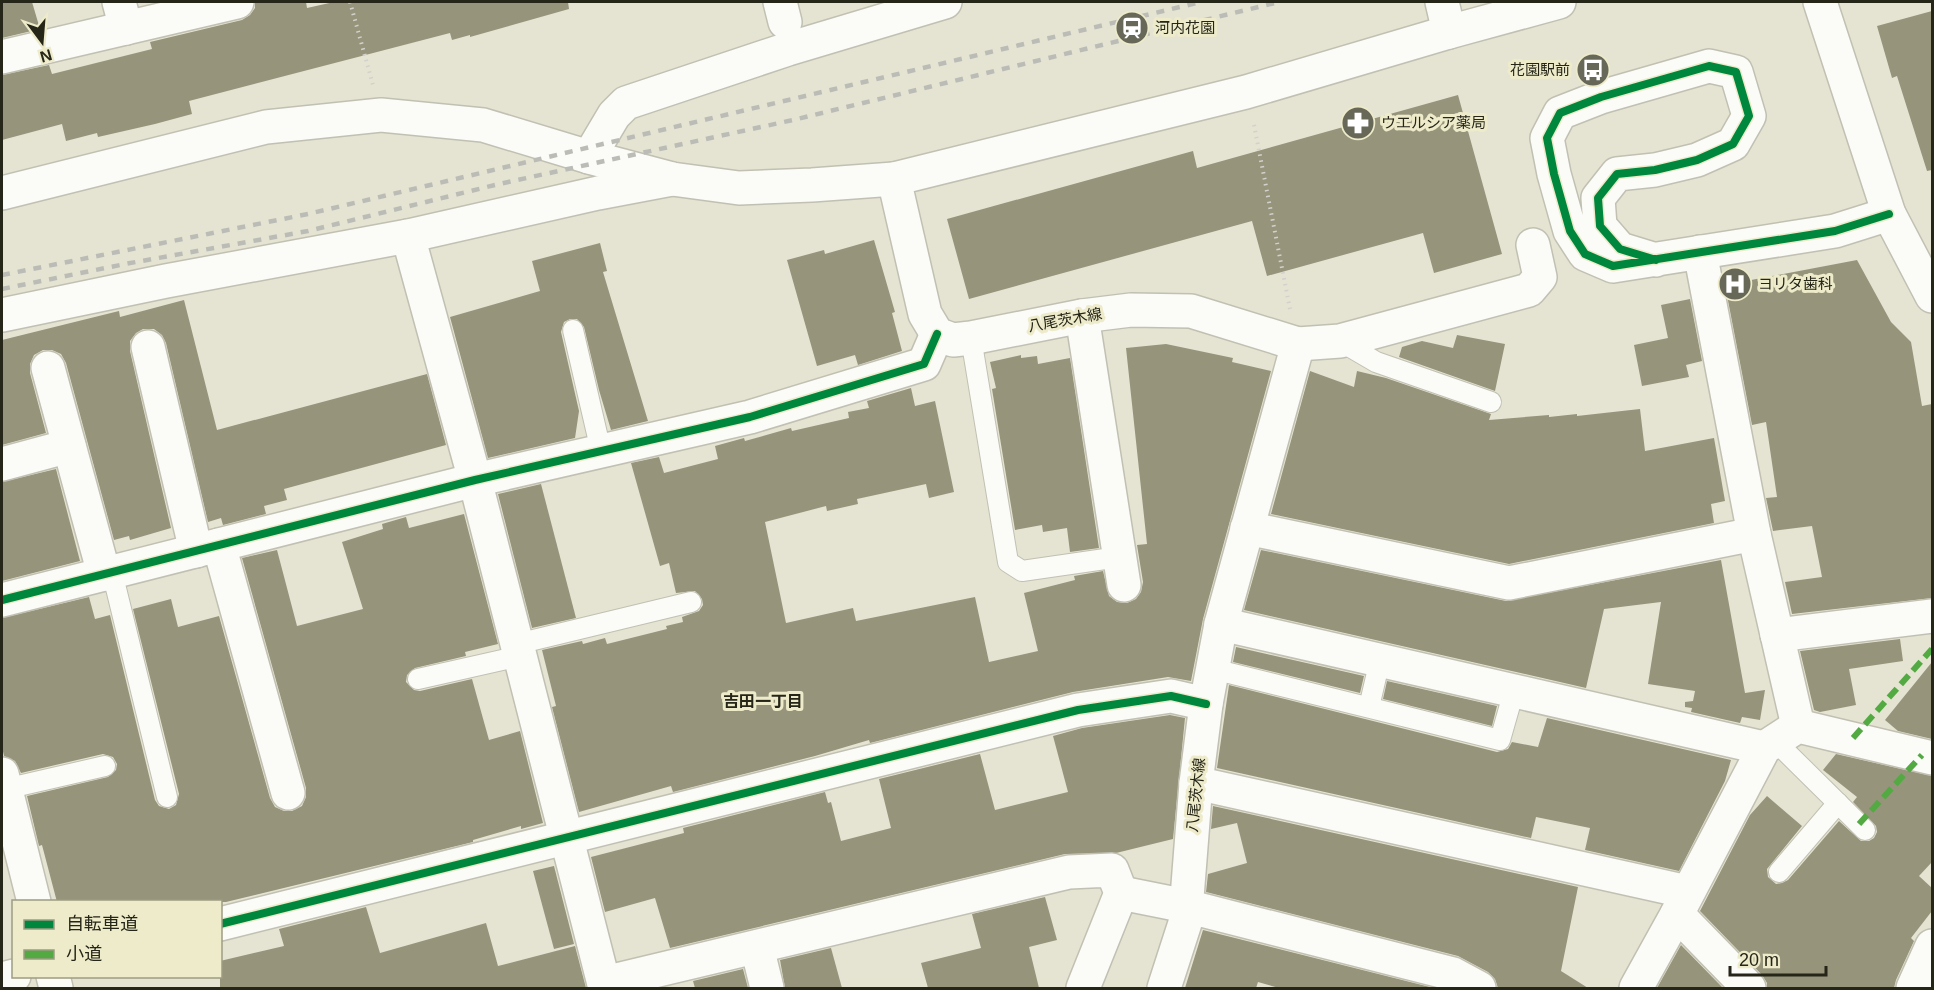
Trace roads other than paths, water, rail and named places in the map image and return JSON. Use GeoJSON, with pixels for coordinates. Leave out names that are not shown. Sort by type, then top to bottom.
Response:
{"type":"FeatureCollection","features":[{"type":"Feature","properties":{"kind":"street"},"geometry":{"type":"LineString","coordinates":[[2,57],[122,15],[237,2]]}},
{"type":"Feature","properties":{"kind":"street"},"geometry":{"type":"LineString","coordinates":[[589,157],[614,115],[626,103],[788,48],[945,2]]}},
{"type":"Feature","properties":{"kind":"street"},"geometry":{"type":"LineString","coordinates":[[2,193],[266,127],[381,115],[483,124],[672,180],[739,188],[894,179],[1246,92],[1446,17],[1559,2]]}},
{"type":"Feature","properties":{"kind":"street"},"geometry":{"type":"LineString","coordinates":[[1820,2],[1889,214],[1932,296]]}},
{"type":"Feature","properties":{"kind":"street"},"geometry":{"type":"LineString","coordinates":[[1656,260],[1620,249],[1600,226],[1598,198],[1617,174],[1655,170],[1697,160],[1733,144],[1749,116],[1736,72],[1709,66],[1601,97],[1560,113],[1547,138],[1554,174],[1570,231],[1585,254],[1613,266],[1656,260],[1836,231],[1889,214]]}},
{"type":"Feature","properties":{"kind":"street"},"geometry":{"type":"LineString","coordinates":[[2,600],[475,480],[750,417],[924,364],[937,334],[925,314],[894,179]]}},
{"type":"Feature","properties":{"kind":"street"},"geometry":{"type":"LineString","coordinates":[[2,315],[166,281],[408,236],[598,193],[672,180]]}},
{"type":"Feature","properties":{"kind":"street"},"geometry":{"type":"LineString","coordinates":[[408,236],[475,480],[604,986],[1069,872],[1112,870],[1121,892],[1083,988]]}},
{"type":"Feature","properties":{"kind":"street"},"geometry":{"type":"LineString","coordinates":[[1298,344],[1340,341],[1529,290],[1540,277],[1533,246]]}},
{"type":"Feature","properties":{"kind":"street"},"geometry":{"type":"LineString","coordinates":[[1636,988],[1682,903],[1779,738],[1777,635],[1754,534],[1700,252]]}},
{"type":"Feature","properties":{"kind":"street","name":"八尾茨木線"},"geometry":{"type":"LineString","coordinates":[[937,334],[952,340],[1082,316],[1131,310],[1191,311],[1298,344],[1221,624],[1206,704],[1196,783],[1185,923],[1164,988]]}},
{"type":"Feature","properties":{"kind":"street"},"geometry":{"type":"LineString","coordinates":[[1082,316],[1122,571]]}},
{"type":"Feature","properties":{"kind":"street"},"geometry":{"type":"LineString","coordinates":[[148,347],[207,548],[288,793]]}},
{"type":"Feature","properties":{"kind":"street"},"geometry":{"type":"LineString","coordinates":[[48,368],[108,573]]}},
{"type":"Feature","properties":{"kind":"street"},"geometry":{"type":"LineString","coordinates":[[2,464],[69,446]]}},
{"type":"Feature","properties":{"kind":"street"},"geometry":{"type":"LineString","coordinates":[[1247,528],[1509,583],[1754,534]]}},
{"type":"Feature","properties":{"kind":"street"},"geometry":{"type":"LineString","coordinates":[[1777,635],[1932,616]]}},
{"type":"Feature","properties":{"kind":"street"},"geometry":{"type":"LineString","coordinates":[[1221,624],[1514,691],[1779,738],[1932,758]]}},
{"type":"Feature","properties":{"kind":"street"},"geometry":{"type":"LineString","coordinates":[[222,924],[1078,710],[1171,696],[1206,704]]}},
{"type":"Feature","properties":{"kind":"street"},"geometry":{"type":"LineString","coordinates":[[3,781],[33,900]]}},
{"type":"Feature","properties":{"kind":"street"},"geometry":{"type":"LineString","coordinates":[[1196,783],[1682,903],[1749,988]]}},
{"type":"Feature","properties":{"kind":"street"},"geometry":{"type":"LineString","coordinates":[[1121,892],[1186,906],[1453,974],[1479,988]]}},
{"type":"Feature","properties":{"kind":"street"},"geometry":{"type":"LineString","coordinates":[[1913,988],[1932,946]]}},
{"type":"Feature","properties":{"kind":"street"},"geometry":{"type":"LineString","coordinates":[[757,947],[767,988]]}},
{"type":"Feature","properties":{"kind":"lane"},"geometry":{"type":"LineString","coordinates":[[573,330],[601,451]]}},
{"type":"Feature","properties":{"kind":"lane"},"geometry":{"type":"LineString","coordinates":[[970,338],[1008,562],[1022,570],[1122,571]]}},
{"type":"Feature","properties":{"kind":"lane"},"geometry":{"type":"LineString","coordinates":[[1340,341],[1376,362],[1491,402]]}},
{"type":"Feature","properties":{"kind":"lane"},"geometry":{"type":"LineString","coordinates":[[108,573],[167,797]]}},
{"type":"Feature","properties":{"kind":"lane"},"geometry":{"type":"LineString","coordinates":[[418,679],[691,602]]}},
{"type":"Feature","properties":{"kind":"lane"},"geometry":{"type":"LineString","coordinates":[[1369,707],[1380,660]]}},
{"type":"Feature","properties":{"kind":"lane"},"geometry":{"type":"LineString","coordinates":[[1213,669],[1500,740],[1514,691]]}},
{"type":"Feature","properties":{"kind":"lane"},"geometry":{"type":"LineString","coordinates":[[1779,738],[1865,830]]}},
{"type":"Feature","properties":{"kind":"lane"},"geometry":{"type":"LineString","coordinates":[[3,781],[105,766]]}},
{"type":"Feature","properties":{"kind":"lane"},"geometry":{"type":"LineString","coordinates":[[1779,872],[1838,803]]}},
{"type":"Feature","properties":{"kind":"railway"},"geometry":{"type":"LineString","coordinates":[[2,275],[308,214],[1201,2]]}},
{"type":"Feature","properties":{"kind":"railway"},"geometry":{"type":"LineString","coordinates":[[2,289],[308,231],[499,184],[793,120],[1279,2]]}},
{"type":"Feature","properties":{"kind":"place","name":"河内花園"},"geometry":{"type":"Point","coordinates":[1132,28]}},
{"type":"Feature","properties":{"kind":"place","name":"花園駅前"},"geometry":{"type":"Point","coordinates":[1593,70]}},
{"type":"Feature","properties":{"kind":"place","name":"ウエルシア薬局"},"geometry":{"type":"Point","coordinates":[1358,123]}},
{"type":"Feature","properties":{"kind":"place","name":"ヨリタ歯科"},"geometry":{"type":"Point","coordinates":[1735,284]}},
{"type":"Feature","properties":{"kind":"district","name":"吉田一丁目"},"geometry":{"type":"Point","coordinates":[763,701]}}]}
